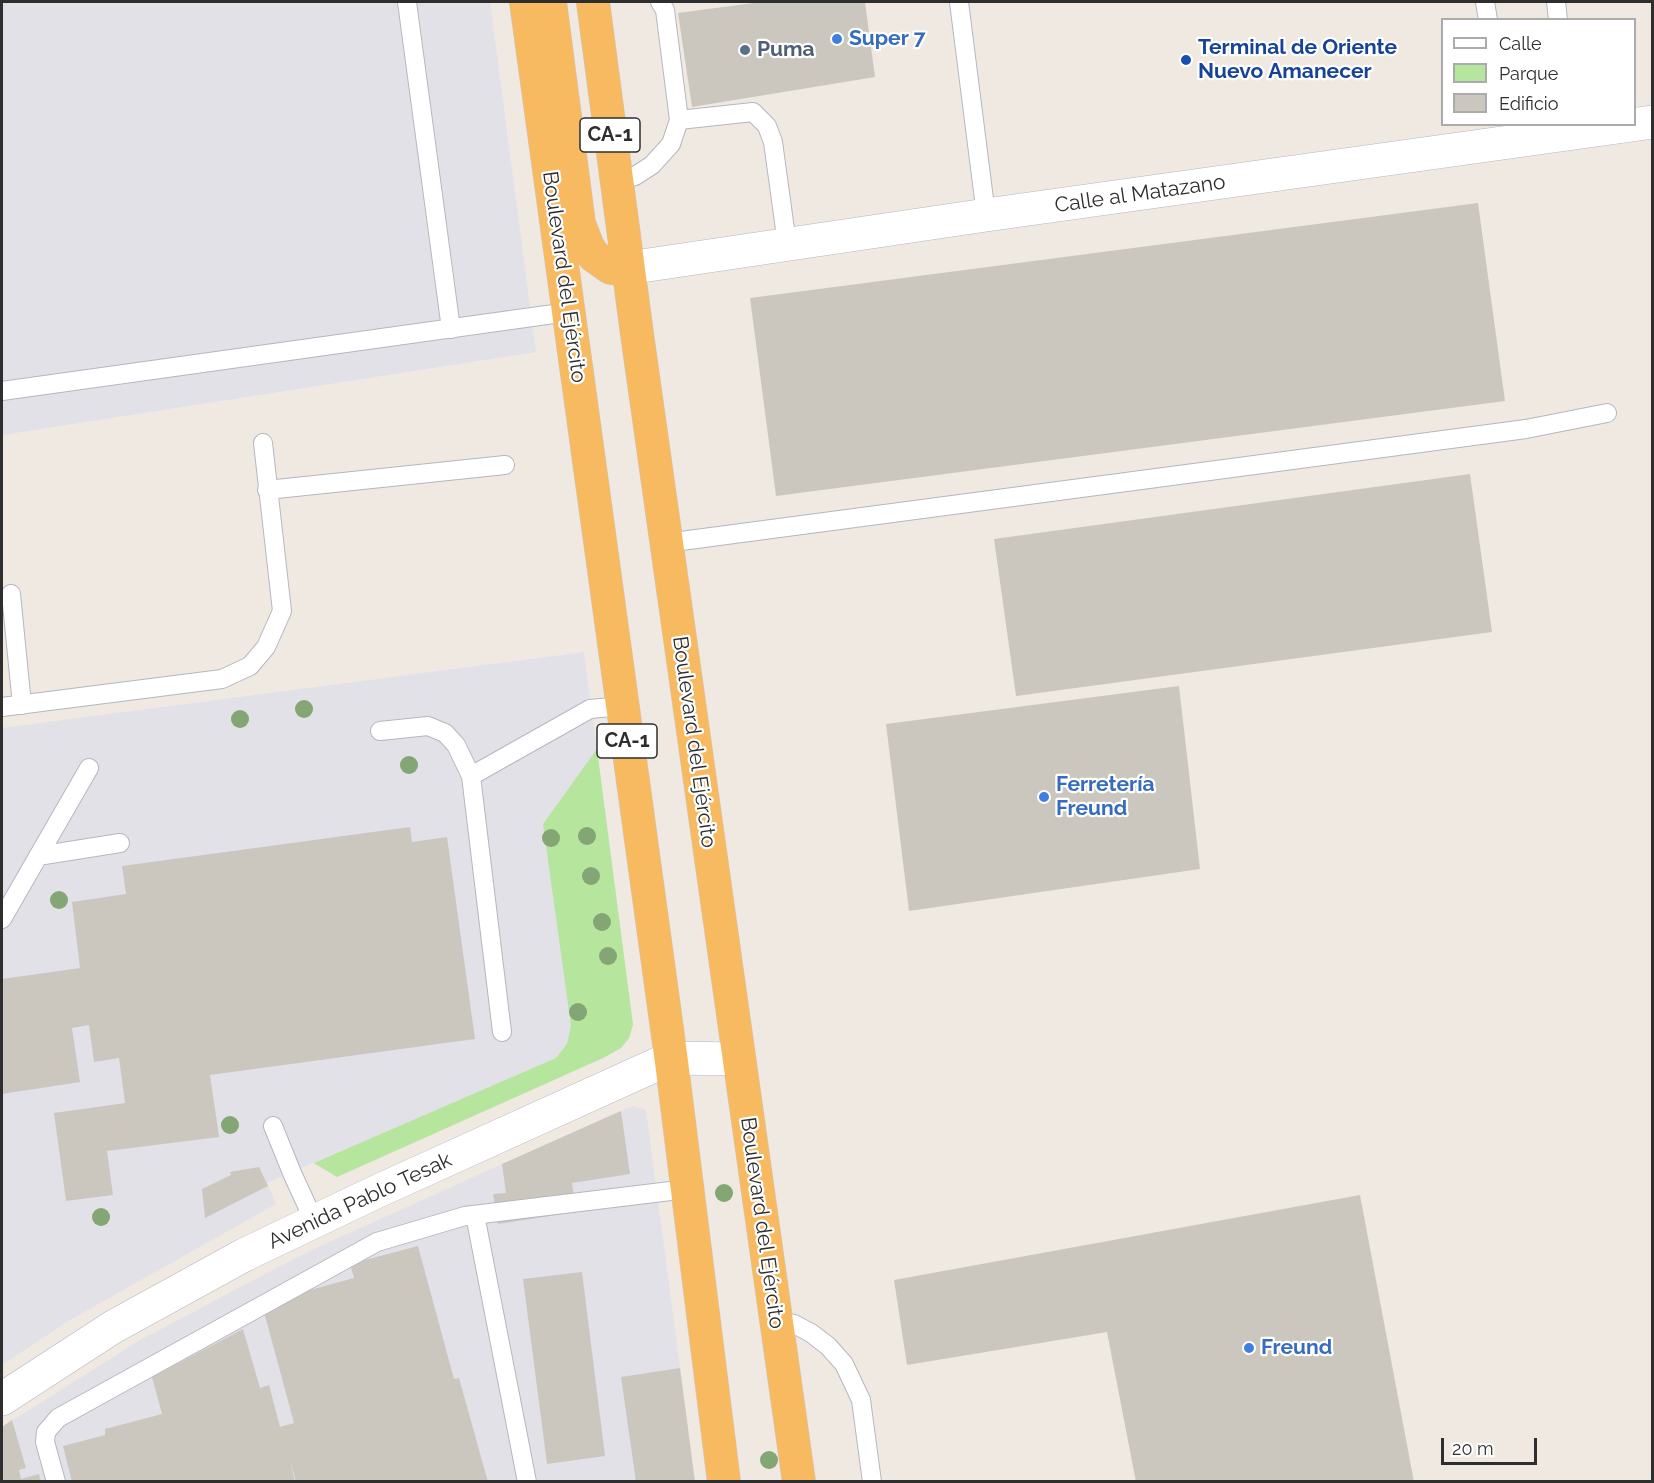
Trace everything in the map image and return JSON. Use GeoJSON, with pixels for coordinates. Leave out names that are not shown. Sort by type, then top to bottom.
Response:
{"type":"FeatureCollection","features":[{"type":"Feature","properties":{"kind":"highway","name":"Boulevard del Ejército"},"geometry":{"type":"LineString","coordinates":[[526,2],[671,1058],[724,1482]]}},
{"type":"Feature","properties":{"kind":"highway"},"geometry":{"type":"LineString","coordinates":[[550,2],[579,225],[594,256],[611,268],[628,268]]}},
{"type":"Feature","properties":{"kind":"highway","name":"Boulevard del Ejército"},"geometry":{"type":"LineString","coordinates":[[593,2],[666,543],[799,1482]]}},
{"type":"Feature","properties":{"kind":"street","name":"Calle al Matazano"},"geometry":{"type":"LineString","coordinates":[[1636,123],[1653,122]]}},
{"type":"Feature","properties":{"kind":"street","name":"Calle al Matazano"},"geometry":{"type":"LineString","coordinates":[[628,268],[986,215],[1502,134],[1607,126]]}},
{"type":"Feature","properties":{"kind":"street","name":"Avenida Pablo Tesak"},"geometry":{"type":"LineString","coordinates":[[2,1399],[113,1327],[244,1255],[314,1221],[671,1058],[738,1059]]}},
{"type":"Feature","properties":{"kind":"lane"},"geometry":{"type":"LineString","coordinates":[[407,2],[451,329]]}},
{"type":"Feature","properties":{"kind":"lane"},"geometry":{"type":"LineString","coordinates":[[616,182],[635,176],[652,165],[671,144],[679,120],[665,10],[660,2]]}},
{"type":"Feature","properties":{"kind":"lane"},"geometry":{"type":"LineString","coordinates":[[959,2],[986,215]]}},
{"type":"Feature","properties":{"kind":"lane"},"geometry":{"type":"LineString","coordinates":[[1485,2],[1488,18]]}},
{"type":"Feature","properties":{"kind":"lane"},"geometry":{"type":"LineString","coordinates":[[1556,2],[1558,18]]}},
{"type":"Feature","properties":{"kind":"lane"},"geometry":{"type":"LineString","coordinates":[[679,120],[753,112],[767,126],[773,142],[787,244]]}},
{"type":"Feature","properties":{"kind":"lane"},"geometry":{"type":"LineString","coordinates":[[2,392],[568,312]]}},
{"type":"Feature","properties":{"kind":"lane"},"geometry":{"type":"LineString","coordinates":[[666,543],[1526,429],[1607,413]]}},
{"type":"Feature","properties":{"kind":"lane"},"geometry":{"type":"LineString","coordinates":[[2,707],[222,680],[250,666],[266,646],[282,611],[263,443]]}},
{"type":"Feature","properties":{"kind":"lane"},"geometry":{"type":"LineString","coordinates":[[267,490],[506,465]]}},
{"type":"Feature","properties":{"kind":"lane"},"geometry":{"type":"LineString","coordinates":[[11,594],[22,705]]}},
{"type":"Feature","properties":{"kind":"lane"},"geometry":{"type":"LineString","coordinates":[[471,776],[590,709],[622,706]]}},
{"type":"Feature","properties":{"kind":"lane"},"geometry":{"type":"LineString","coordinates":[[380,730],[428,726],[445,733],[456,745],[471,776],[502,1032]]}},
{"type":"Feature","properties":{"kind":"lane"},"geometry":{"type":"LineString","coordinates":[[2,919],[89,768]]}},
{"type":"Feature","properties":{"kind":"lane"},"geometry":{"type":"LineString","coordinates":[[38,856],[120,843]]}},
{"type":"Feature","properties":{"kind":"lane"},"geometry":{"type":"LineString","coordinates":[[273,1126],[314,1221]]}},
{"type":"Feature","properties":{"kind":"lane"},"geometry":{"type":"LineString","coordinates":[[56,1482],[45,1442],[46,1432],[58,1418],[377,1242],[475,1215],[687,1189]]}},
{"type":"Feature","properties":{"kind":"lane"},"geometry":{"type":"LineString","coordinates":[[475,1215],[527,1482]]}},
{"type":"Feature","properties":{"kind":"lane"},"geometry":{"type":"LineString","coordinates":[[776,1320],[794,1324],[811,1333],[828,1346],[844,1364],[861,1400],[872,1482]]}},
{"type":"Feature","properties":{"kind":"shaded area"},"geometry":{"type":"Polygon","coordinates":[[[2,2],[490,2],[536,352],[2,435],[2,2]]]}},
{"type":"Feature","properties":{"kind":"shaded area"},"geometry":{"type":"Polygon","coordinates":[[[584,652],[633,1025],[629,1038],[621,1048],[337,1177],[313,1163],[267,1183],[276,1204],[70,1320],[2,1365],[2,728],[584,652]]]}},
{"type":"Feature","properties":{"kind":"shaded area"},"geometry":{"type":"Polygon","coordinates":[[[633,1106],[646,1110],[695,1481],[2,1482],[2,1427],[142,1339],[305,1253],[633,1106]]]}},
{"type":"Feature","properties":{"kind":"green space"},"geometry":{"type":"Polygon","coordinates":[[[597,749],[633,1025],[629,1038],[621,1048],[603,1058],[337,1177],[314,1163],[556,1058],[567,1044],[571,1026],[543,824],[597,749]]]}},
{"type":"Feature","properties":{"kind":"building","name":"Puma"},"geometry":{"type":"Polygon","coordinates":[[[761,2],[865,2],[875,77],[692,107],[678,13],[761,2]]]}},
{"type":"Feature","properties":{"kind":"building"},"geometry":{"type":"Polygon","coordinates":[[[1478,203],[1505,401],[776,496],[750,298],[1478,203]]]}},
{"type":"Feature","properties":{"kind":"building"},"geometry":{"type":"Polygon","coordinates":[[[1470,474],[1492,632],[1016,696],[994,539],[1470,474]]]}},
{"type":"Feature","properties":{"kind":"building","name":"Ferretería Freund"},"geometry":{"type":"Polygon","coordinates":[[[1179,686],[1200,869],[909,911],[886,724],[1179,686]]]}},
{"type":"Feature","properties":{"kind":"building"},"geometry":{"type":"Polygon","coordinates":[[[410,827],[412,842],[447,837],[475,1039],[210,1075],[219,1137],[107,1151],[113,1195],[66,1201],[54,1113],[125,1103],[119,1058],[94,1062],[89,1025],[72,1028],[80,1082],[2,1094],[2,979],[80,968],[72,902],[126,894],[122,866],[410,827]]]}},
{"type":"Feature","properties":{"kind":"building"},"geometry":{"type":"Polygon","coordinates":[[[621,1111],[630,1174],[572,1183],[576,1212],[498,1224],[493,1194],[506,1193],[502,1164],[621,1111]]]}},
{"type":"Feature","properties":{"kind":"building"},"geometry":{"type":"Polygon","coordinates":[[[259,1167],[268,1186],[205,1218],[202,1189],[231,1175],[230,1172],[259,1167]]]}},
{"type":"Feature","properties":{"kind":"building","name":"Freund"},"geometry":{"type":"Polygon","coordinates":[[[1360,1195],[1414,1482],[1136,1482],[1107,1332],[907,1365],[894,1280],[1360,1195]]]}},
{"type":"Feature","properties":{"kind":"building"},"geometry":{"type":"Polygon","coordinates":[[[418,1246],[454,1379],[459,1378],[488,1482],[296,1482],[290,1460],[295,1482],[72,1482],[63,1446],[105,1435],[105,1429],[162,1414],[152,1377],[243,1329],[260,1388],[269,1385],[280,1427],[294,1423],[264,1312],[288,1296],[354,1278],[350,1264],[418,1246]]]}},
{"type":"Feature","properties":{"kind":"building"},"geometry":{"type":"Polygon","coordinates":[[[582,1272],[605,1456],[547,1464],[523,1279],[582,1272]]]}},
{"type":"Feature","properties":{"kind":"building"},"geometry":{"type":"Polygon","coordinates":[[[680,1368],[695,1482],[636,1482],[621,1377],[680,1368]]]}},
{"type":"Feature","properties":{"kind":"building"},"geometry":{"type":"Polygon","coordinates":[[[12,1420],[26,1468],[19,1470],[21,1479],[39,1474],[41,1482],[2,1482],[2,1427],[12,1420]]]}},
{"type":"Feature","properties":{"kind":"place","name":"Super 7"},"geometry":{"type":"Point","coordinates":[837,39]}},
{"type":"Feature","properties":{"kind":"place","name":"Puma"},"geometry":{"type":"Point","coordinates":[745,50]}},
{"type":"Feature","properties":{"kind":"place","name":"Terminal de Oriente Nuevo Amanecer"},"geometry":{"type":"Point","coordinates":[1186,60]}},
{"type":"Feature","properties":{"kind":"place","name":"Ferretería Freund"},"geometry":{"type":"Point","coordinates":[1044,797]}},
{"type":"Feature","properties":{"kind":"place","name":"Freund"},"geometry":{"type":"Point","coordinates":[1249,1348]}}]}
